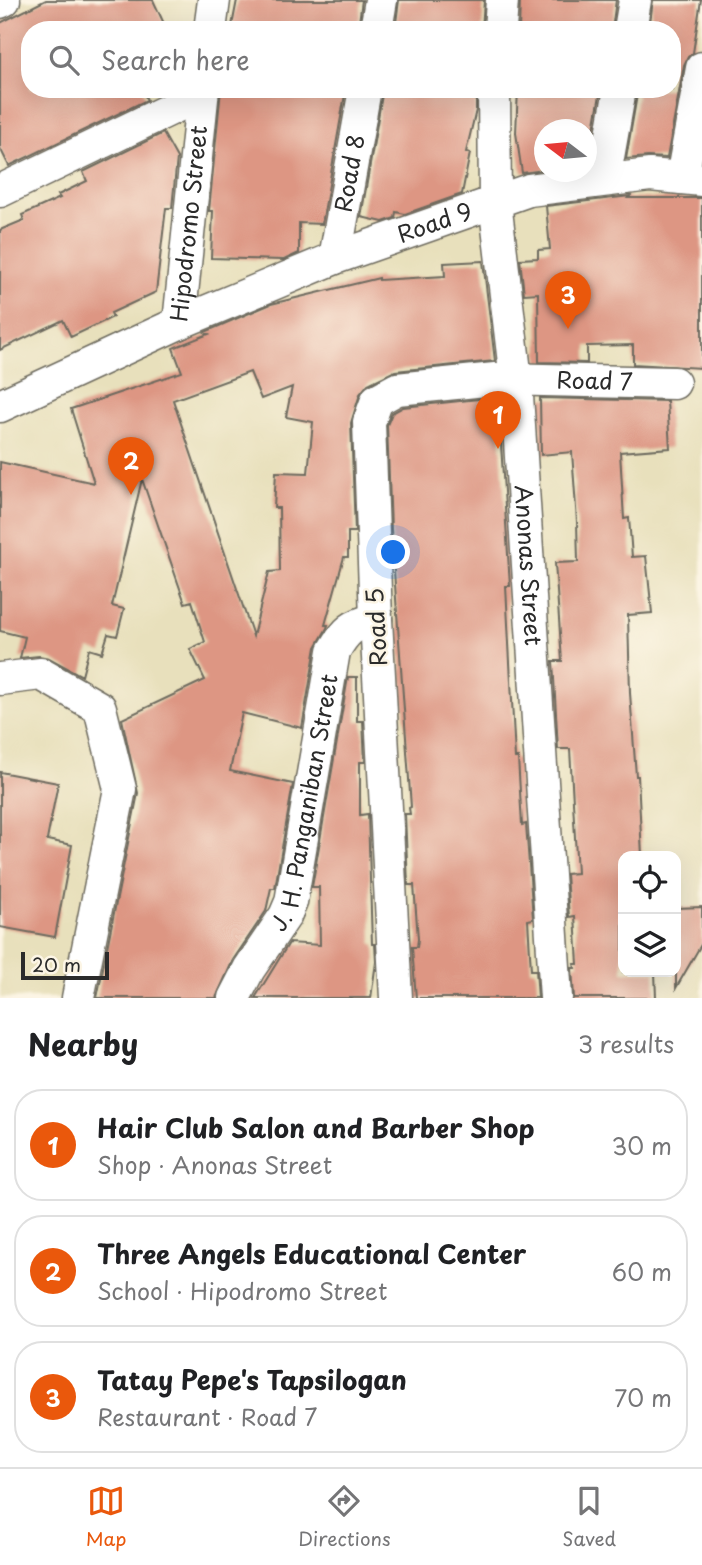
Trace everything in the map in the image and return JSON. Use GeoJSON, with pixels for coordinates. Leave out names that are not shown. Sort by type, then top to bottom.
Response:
{"type":"FeatureCollection","features":[{"type":"Feature","properties":{"kind":"street"},"geometry":{"type":"LineString","coordinates":[[211,21],[214,0]]}},
{"type":"Feature","properties":{"kind":"street"},"geometry":{"type":"LineString","coordinates":[[378,21],[381,0]]}},
{"type":"Feature","properties":{"kind":"street"},"geometry":{"type":"LineString","coordinates":[[501,21],[502,0]]}},
{"type":"Feature","properties":{"kind":"street"},"geometry":{"type":"LineString","coordinates":[[632,21],[635,0]]}},
{"type":"Feature","properties":{"kind":"street"},"geometry":{"type":"LineString","coordinates":[[692,179],[702,68]]}},
{"type":"Feature","properties":{"kind":"street","name":"Hipodromo Street"},"geometry":{"type":"LineString","coordinates":[[0,191],[190,98]]}},
{"type":"Feature","properties":{"kind":"street","name":"Hipodromo Street"},"geometry":{"type":"LineString","coordinates":[[0,406],[179,323],[201,98]]}},
{"type":"Feature","properties":{"kind":"street","name":"Road 8"},"geometry":{"type":"LineString","coordinates":[[335,258],[363,98]]}},
{"type":"Feature","properties":{"kind":"street","name":"Anonas Street"},"geometry":{"type":"LineString","coordinates":[[494,98],[495,202],[516,380],[556,998]]}},
{"type":"Feature","properties":{"kind":"street"},"geometry":{"type":"LineString","coordinates":[[604,180],[618,98]]}},
{"type":"Feature","properties":{"kind":"street","name":"Road 9"},"geometry":{"type":"LineString","coordinates":[[179,323],[335,258],[529,190],[650,175],[692,179]]}},
{"type":"Feature","properties":{"kind":"street","name":"Road 5"},"geometry":{"type":"LineString","coordinates":[[396,998],[376,619],[369,422],[377,400],[397,389],[495,379],[516,380]]}},
{"type":"Feature","properties":{"kind":"street","name":"Road 7"},"geometry":{"type":"LineString","coordinates":[[516,380],[674,383]]}},
{"type":"Feature","properties":{"kind":"street","name":"J. H. Panganiban Street"},"geometry":{"type":"LineString","coordinates":[[234,998],[248,969],[285,916],[291,902],[334,652],[343,635],[357,624],[376,619]]}},
{"type":"Feature","properties":{"kind":"street"},"geometry":{"type":"LineString","coordinates":[[0,679],[41,674],[100,708],[120,789],[78,998]]}},
{"type":"Feature","properties":{"kind":"building"},"geometry":{"type":"Polygon","coordinates":[[[46,0],[153,0],[163,21],[21,21],[21,98],[147,100],[9,166],[0,148],[0,23],[46,0]]]}},
{"type":"Feature","properties":{"kind":"building"},"geometry":{"type":"Polygon","coordinates":[[[237,0],[362,0],[359,21],[233,21],[237,0]]]}},
{"type":"Feature","properties":{"kind":"building"},"geometry":{"type":"Polygon","coordinates":[[[399,0],[484,0],[483,21],[396,21],[399,0]]]}},
{"type":"Feature","properties":{"kind":"building"},"geometry":{"type":"Polygon","coordinates":[[[520,0],[616,0],[613,21],[519,21],[520,0]]]}},
{"type":"Feature","properties":{"kind":"building"},"geometry":{"type":"Polygon","coordinates":[[[653,0],[701,0],[693,53],[684,65],[681,81],[681,21],[650,21],[653,0]]]}},
{"type":"Feature","properties":{"kind":"building"},"geometry":{"type":"Polygon","coordinates":[[[220,98],[344,98],[322,224],[299,223],[299,253],[284,260],[211,258],[213,211],[209,211],[220,98]]]}},
{"type":"Feature","properties":{"kind":"building"},"geometry":{"type":"Polygon","coordinates":[[[381,98],[476,98],[476,110],[466,152],[470,153],[462,194],[405,214],[396,212],[395,218],[383,222],[361,217],[381,98]]]}},
{"type":"Feature","properties":{"kind":"building"},"geometry":{"type":"Polygon","coordinates":[[[518,98],[599,98],[596,119],[534,119],[534,171],[522,173],[516,133],[518,98]]]}},
{"type":"Feature","properties":{"kind":"building"},"geometry":{"type":"Polygon","coordinates":[[[636,98],[678,98],[667,158],[626,159],[636,98]]]}},
{"type":"Feature","properties":{"kind":"building"},"geometry":{"type":"Polygon","coordinates":[[[163,133],[177,158],[172,208],[166,208],[156,292],[111,313],[113,317],[71,337],[63,320],[0,350],[0,230],[24,220],[22,215],[60,198],[58,195],[87,181],[83,172],[163,133]]]}},
{"type":"Feature","properties":{"kind":"building"},"geometry":{"type":"Polygon","coordinates":[[[630,196],[628,198],[702,198],[702,368],[633,364],[633,345],[587,346],[587,363],[539,362],[538,293],[524,294],[520,259],[538,258],[538,250],[550,249],[546,206],[630,196]]]}},
{"type":"Feature","properties":{"kind":"building"},"geometry":{"type":"Polygon","coordinates":[[[483,261],[495,361],[395,371],[368,384],[360,394],[351,423],[355,532],[348,532],[348,557],[344,557],[325,625],[328,625],[327,628],[316,647],[302,728],[242,713],[230,771],[293,784],[275,888],[271,888],[266,911],[233,960],[216,998],[97,998],[138,793],[122,719],[205,680],[190,649],[205,642],[192,601],[185,603],[142,479],[112,606],[124,609],[117,636],[108,634],[102,653],[89,649],[82,676],[49,658],[20,658],[25,637],[0,631],[0,462],[94,483],[71,409],[182,372],[173,348],[271,304],[379,278],[445,276],[444,263],[483,261]],[[250,372],[173,400],[253,636],[269,572],[280,571],[279,508],[274,508],[276,472],[308,473],[313,422],[286,417],[292,387],[261,399],[250,372]]]}},
{"type":"Feature","properties":{"kind":"building"},"geometry":{"type":"Polygon","coordinates":[[[498,397],[510,586],[506,586],[515,758],[518,758],[522,825],[526,824],[533,919],[528,920],[531,970],[536,970],[538,998],[416,998],[412,947],[417,947],[418,939],[414,885],[408,885],[405,814],[410,814],[411,807],[391,529],[387,425],[392,413],[403,407],[498,397]]]}},
{"type":"Feature","properties":{"kind":"building"},"geometry":{"type":"Polygon","coordinates":[[[540,398],[667,401],[670,448],[620,452],[624,519],[629,518],[632,557],[646,556],[652,613],[628,615],[630,693],[642,851],[618,851],[618,977],[655,977],[656,998],[574,998],[572,968],[575,968],[574,964],[578,964],[575,916],[569,917],[566,874],[577,873],[570,749],[558,749],[553,661],[562,661],[555,563],[578,562],[577,522],[572,452],[541,455],[540,398]]]}},
{"type":"Feature","properties":{"kind":"building"},"geometry":{"type":"Polygon","coordinates":[[[348,677],[357,677],[357,721],[363,721],[365,762],[360,762],[360,815],[368,814],[372,944],[375,944],[376,962],[371,998],[255,998],[289,943],[320,945],[319,887],[312,887],[348,677]]]}},
{"type":"Feature","properties":{"kind":"building"},"geometry":{"type":"Polygon","coordinates":[[[0,772],[58,783],[47,840],[72,845],[55,937],[0,927],[0,772]]]}},
{"type":"Feature","properties":{"kind":"building"},"geometry":{"type":"Polygon","coordinates":[[[702,907],[702,943],[676,988],[676,977],[681,977],[681,908],[702,907]]]}},
{"type":"Feature","properties":{"kind":"place","name":"Tatay Pepe's Tapsilogan"},"geometry":{"type":"Point","coordinates":[568,329]}},
{"type":"Feature","properties":{"kind":"place","name":"Hair Club Salon and Barber Shop"},"geometry":{"type":"Point","coordinates":[498,449]}},
{"type":"Feature","properties":{"kind":"place","name":"Three Angels Educational Center"},"geometry":{"type":"Point","coordinates":[131,495]}}]}
